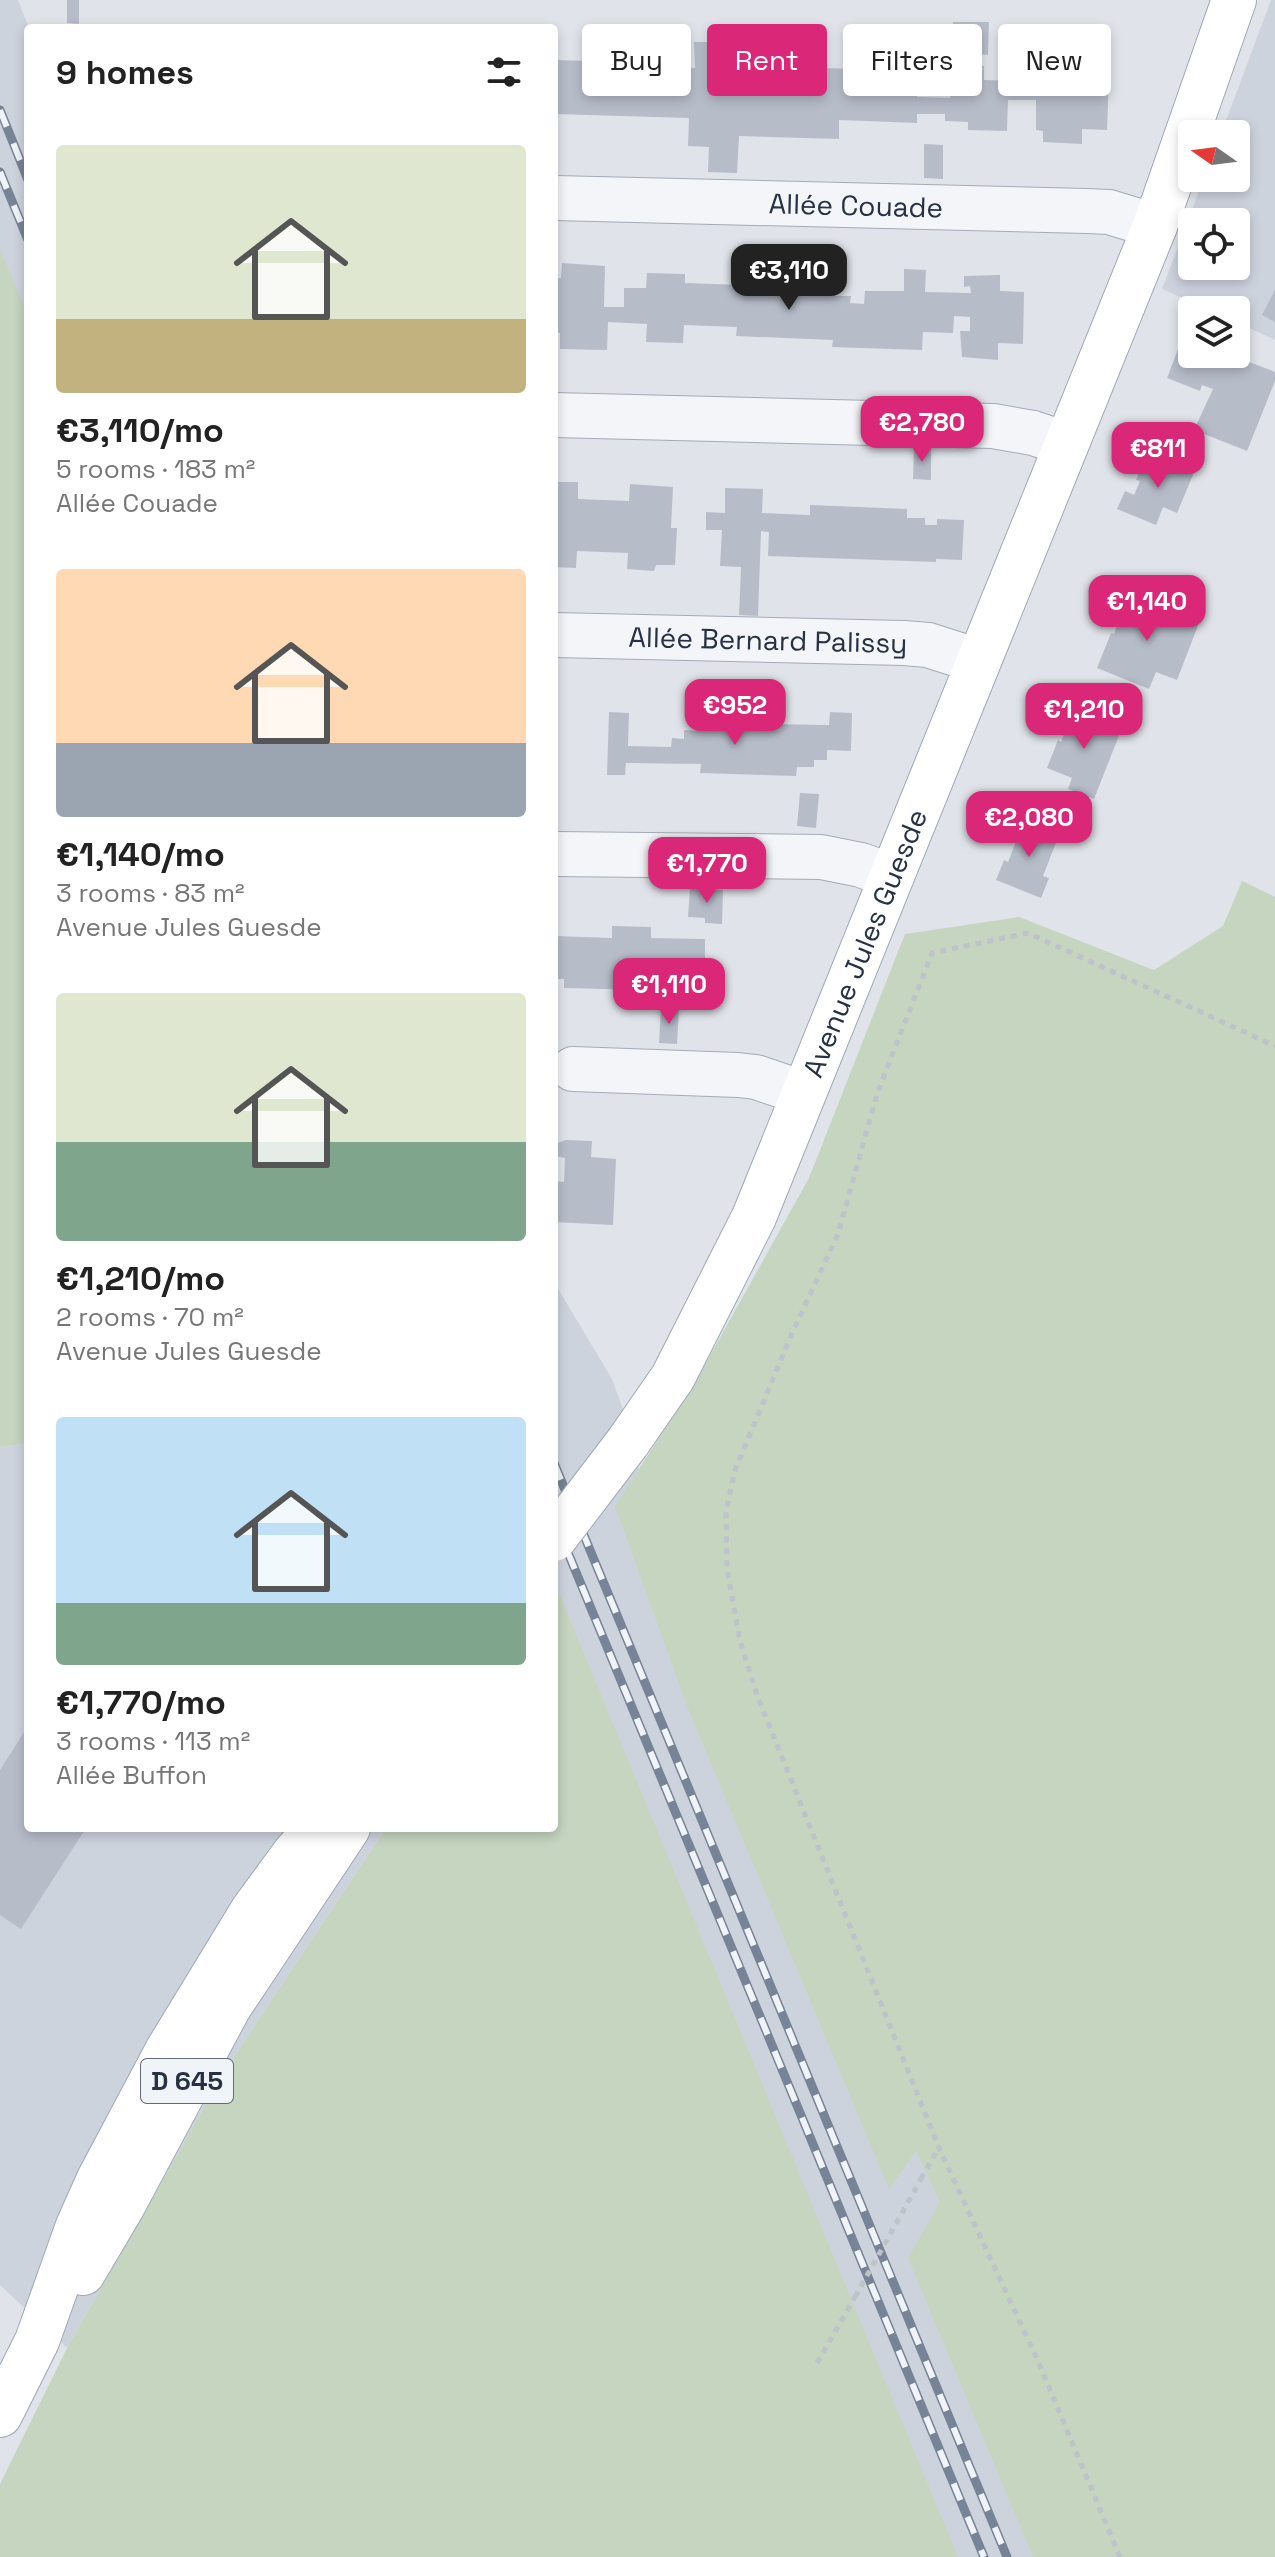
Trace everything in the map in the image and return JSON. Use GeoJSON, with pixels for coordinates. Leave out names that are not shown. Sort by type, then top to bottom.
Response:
{"type":"FeatureCollection","features":[{"type":"Feature","properties":{"kind":"main road","name":"Avenue Jules Guesde"},"geometry":{"type":"LineString","coordinates":[[558,1534],[673,1377],[754,1217],[1155,226],[1225,2]]}},
{"type":"Feature","properties":{"kind":"main road","name":"D 645"},"geometry":{"type":"LineString","coordinates":[[0,2415],[37,2341],[88,2203],[173,2039],[253,1910],[313,1832]]}},
{"type":"Feature","properties":{"kind":"main road","name":"D 645"},"geometry":{"type":"LineString","coordinates":[[37,2341],[107,2233],[229,2007],[345,1832]]}},
{"type":"Feature","properties":{"kind":"street","name":"Allée Couade"},"geometry":{"type":"LineString","coordinates":[[558,198],[1109,212],[1155,226]]}},
{"type":"Feature","properties":{"kind":"street"},"geometry":{"type":"LineString","coordinates":[[558,415],[993,426],[1033,433],[1066,444]]}},
{"type":"Feature","properties":{"kind":"street","name":"Allée Bernard Palissy"},"geometry":{"type":"LineString","coordinates":[[558,635],[904,643],[928,645],[978,661]]}},
{"type":"Feature","properties":{"kind":"street"},"geometry":{"type":"LineString","coordinates":[[558,854],[821,857],[861,865],[891,876]]}},
{"type":"Feature","properties":{"kind":"street"},"geometry":{"type":"LineString","coordinates":[[573,1069],[738,1075],[756,1077],[803,1093]]}},
{"type":"Feature","properties":{"kind":"path"},"geometry":{"type":"LineString","coordinates":[[1120,2557],[1038,2361],[939,2148],[757,1695],[740,1641],[727,1569],[726,1511],[735,1470],[838,1234],[877,1094],[932,953],[1028,933],[1275,1046]]}},
{"type":"Feature","properties":{"kind":"path"},"geometry":{"type":"LineString","coordinates":[[817,2363],[939,2148]]}},
{"type":"Feature","properties":{"kind":"shaded area"},"geometry":{"type":"Polygon","coordinates":[[[0,0],[18,0],[27,24],[24,24],[24,411],[0,353],[0,0]]]}},
{"type":"Feature","properties":{"kind":"shaded area"},"geometry":{"type":"Polygon","coordinates":[[[1271,0],[1275,0],[1275,340],[1250,328],[1250,296],[1178,296],[1162,289],[1178,247],[1178,280],[1250,280],[1250,208],[1193,208],[1199,192],[1250,192],[1250,120],[1226,120],[1271,0]]]}},
{"type":"Feature","properties":{"kind":"shaded area"},"geometry":{"type":"Polygon","coordinates":[[[558,1289],[612,1379],[624,1412],[558,1508],[558,1289]]]}},
{"type":"Feature","properties":{"kind":"shaded area"},"geometry":{"type":"Polygon","coordinates":[[[635,1442],[640,1478],[907,2102],[1083,2557],[921,2557],[558,1694],[558,1542],[635,1442]]]}},
{"type":"Feature","properties":{"kind":"shaded area"},"geometry":{"type":"Polygon","coordinates":[[[24,1444],[24,1832],[383,1832],[226,2069],[67,2348],[0,2285],[0,1447],[24,1444]]]}},
{"type":"Feature","properties":{"kind":"green space"},"geometry":{"type":"Polygon","coordinates":[[[0,249],[24,306],[24,1444],[0,1447],[0,249]]]}},
{"type":"Feature","properties":{"kind":"green space"},"geometry":{"type":"Polygon","coordinates":[[[1242,881],[1275,897],[1275,2557],[1033,2557],[908,2258],[940,2202],[916,2151],[889,2189],[687,1706],[615,1506],[697,1379],[809,1178],[905,934],[1019,917],[1154,970],[1223,926],[1242,881]]]}},
{"type":"Feature","properties":{"kind":"green space"},"geometry":{"type":"Polygon","coordinates":[[[558,1591],[958,2557],[0,2557],[0,2484],[67,2348],[226,2069],[383,1832],[558,1832],[558,1591]]]}},
{"type":"Feature","properties":{"kind":"building"},"geometry":{"type":"Polygon","coordinates":[[[67,0],[79,0],[79,24],[67,23],[67,0]]]}},
{"type":"Feature","properties":{"kind":"building"},"geometry":{"type":"Polygon","coordinates":[[[953,22],[989,22],[988,55],[982,55],[982,24],[953,22]]]}},
{"type":"Feature","properties":{"kind":"building"},"geometry":{"type":"Polygon","coordinates":[[[694,42],[707,42],[707,96],[827,96],[827,68],[843,69],[843,96],[982,96],[984,66],[984,80],[998,80],[998,96],[1108,96],[1107,130],[1082,129],[1082,144],[1043,142],[1043,131],[1036,130],[1036,100],[1008,100],[1007,131],[968,130],[968,122],[945,121],[945,114],[917,114],[917,123],[839,120],[839,139],[739,136],[737,173],[708,172],[709,147],[688,146],[689,118],[558,114],[558,60],[582,61],[582,96],[691,96],[691,68],[695,68],[694,42]]]}},
{"type":"Feature","properties":{"kind":"building"},"geometry":{"type":"Polygon","coordinates":[[[924,144],[943,145],[943,179],[924,178],[924,144]]]}},
{"type":"Feature","properties":{"kind":"building"},"geometry":{"type":"Polygon","coordinates":[[[562,263],[605,266],[604,307],[624,307],[624,288],[646,288],[647,273],[685,274],[685,283],[834,288],[834,296],[851,296],[850,303],[864,304],[865,291],[904,291],[904,269],[926,270],[925,292],[971,293],[970,286],[964,287],[964,276],[1000,275],[1000,291],[1024,292],[1023,344],[998,343],[998,360],[962,357],[960,331],[970,331],[970,317],[954,316],[953,333],[923,332],[922,350],[832,347],[833,340],[736,336],[737,327],[684,325],[683,343],[646,342],[647,324],[608,322],[607,350],[560,349],[558,278],[561,278],[562,263]]]}},
{"type":"Feature","properties":{"kind":"building"},"geometry":{"type":"Polygon","coordinates":[[[1275,290],[1275,322],[1262,315],[1275,290]]]}},
{"type":"Feature","properties":{"kind":"building"},"geometry":{"type":"Polygon","coordinates":[[[1178,349],[1178,368],[1250,368],[1250,362],[1275,372],[1275,381],[1247,451],[1194,430],[1213,389],[1202,385],[1200,391],[1167,378],[1178,349]]]}},
{"type":"Feature","properties":{"kind":"building"},"geometry":{"type":"Polygon","coordinates":[[[914,448],[931,448],[931,480],[913,479],[914,448]]]}},
{"type":"Feature","properties":{"kind":"building"},"geometry":{"type":"Polygon","coordinates":[[[1146,457],[1169,466],[1172,458],[1196,468],[1177,513],[1163,507],[1156,525],[1117,509],[1125,491],[1134,495],[1140,481],[1136,480],[1146,457]]]}},
{"type":"Feature","properties":{"kind":"building"},"geometry":{"type":"Polygon","coordinates":[[[558,482],[578,482],[578,499],[629,501],[630,484],[673,487],[671,528],[677,528],[675,565],[656,565],[654,571],[627,569],[628,553],[577,551],[576,568],[558,567],[558,482]]]}},
{"type":"Feature","properties":{"kind":"building"},"geometry":{"type":"Polygon","coordinates":[[[725,488],[763,489],[762,513],[810,515],[810,505],[907,509],[907,518],[925,518],[925,525],[937,525],[937,519],[964,520],[962,560],[936,559],[936,562],[768,556],[769,532],[761,531],[758,616],[739,615],[741,567],[720,566],[722,530],[706,530],[706,512],[725,513],[725,488]]]}},
{"type":"Feature","properties":{"kind":"building"},"geometry":{"type":"Polygon","coordinates":[[[1124,594],[1199,623],[1177,680],[1156,672],[1149,689],[1097,668],[1121,615],[1116,614],[1124,594]]]}},
{"type":"Feature","properties":{"kind":"building"},"geometry":{"type":"Polygon","coordinates":[[[1065,706],[1122,728],[1094,799],[1068,789],[1072,778],[1047,768],[1066,729],[1057,726],[1065,706]]]}},
{"type":"Feature","properties":{"kind":"building"},"geometry":{"type":"Polygon","coordinates":[[[609,712],[629,713],[628,746],[671,747],[672,738],[684,739],[684,730],[702,731],[702,723],[829,725],[830,712],[852,713],[851,751],[827,750],[827,760],[814,760],[814,767],[797,767],[796,776],[700,773],[701,764],[626,763],[625,775],[607,775],[609,712]]]}},
{"type":"Feature","properties":{"kind":"building"},"geometry":{"type":"Polygon","coordinates":[[[800,793],[819,794],[816,828],[797,826],[800,793]]]}},
{"type":"Feature","properties":{"kind":"building"},"geometry":{"type":"Polygon","coordinates":[[[1026,816],[1051,827],[1048,836],[1057,840],[1043,876],[1049,878],[1041,898],[996,880],[1004,860],[1008,862],[1026,816]]]}},
{"type":"Feature","properties":{"kind":"building"},"geometry":{"type":"Polygon","coordinates":[[[690,889],[723,890],[722,924],[705,923],[705,918],[688,917],[690,889]]]}},
{"type":"Feature","properties":{"kind":"building"},"geometry":{"type":"Polygon","coordinates":[[[612,926],[651,927],[651,938],[705,939],[705,965],[718,966],[717,982],[687,981],[687,991],[564,988],[564,979],[558,979],[558,936],[612,938],[612,926]]]}},
{"type":"Feature","properties":{"kind":"building"},"geometry":{"type":"Polygon","coordinates":[[[661,1008],[679,1009],[677,1044],[659,1043],[661,1008]]]}},
{"type":"Feature","properties":{"kind":"building"},"geometry":{"type":"Polygon","coordinates":[[[592,1141],[591,1157],[616,1159],[613,1225],[558,1222],[558,1181],[564,1182],[565,1158],[558,1156],[558,1143],[592,1141]]]}},
{"type":"Feature","properties":{"kind":"building"},"geometry":{"type":"Polygon","coordinates":[[[24,1732],[24,1832],[83,1832],[21,1929],[0,1915],[0,1770],[24,1732]]]}},
{"type":"Feature","properties":{"kind":"railway"},"geometry":{"type":"LineString","coordinates":[[0,110],[24,170]]}},
{"type":"Feature","properties":{"kind":"railway"},"geometry":{"type":"LineString","coordinates":[[0,172],[24,230]]}},
{"type":"Feature","properties":{"kind":"railway"},"geometry":{"type":"LineString","coordinates":[[558,1473],[1007,2557]]}},
{"type":"Feature","properties":{"kind":"railway"},"geometry":{"type":"LineString","coordinates":[[558,1529],[984,2557]]}}]}
